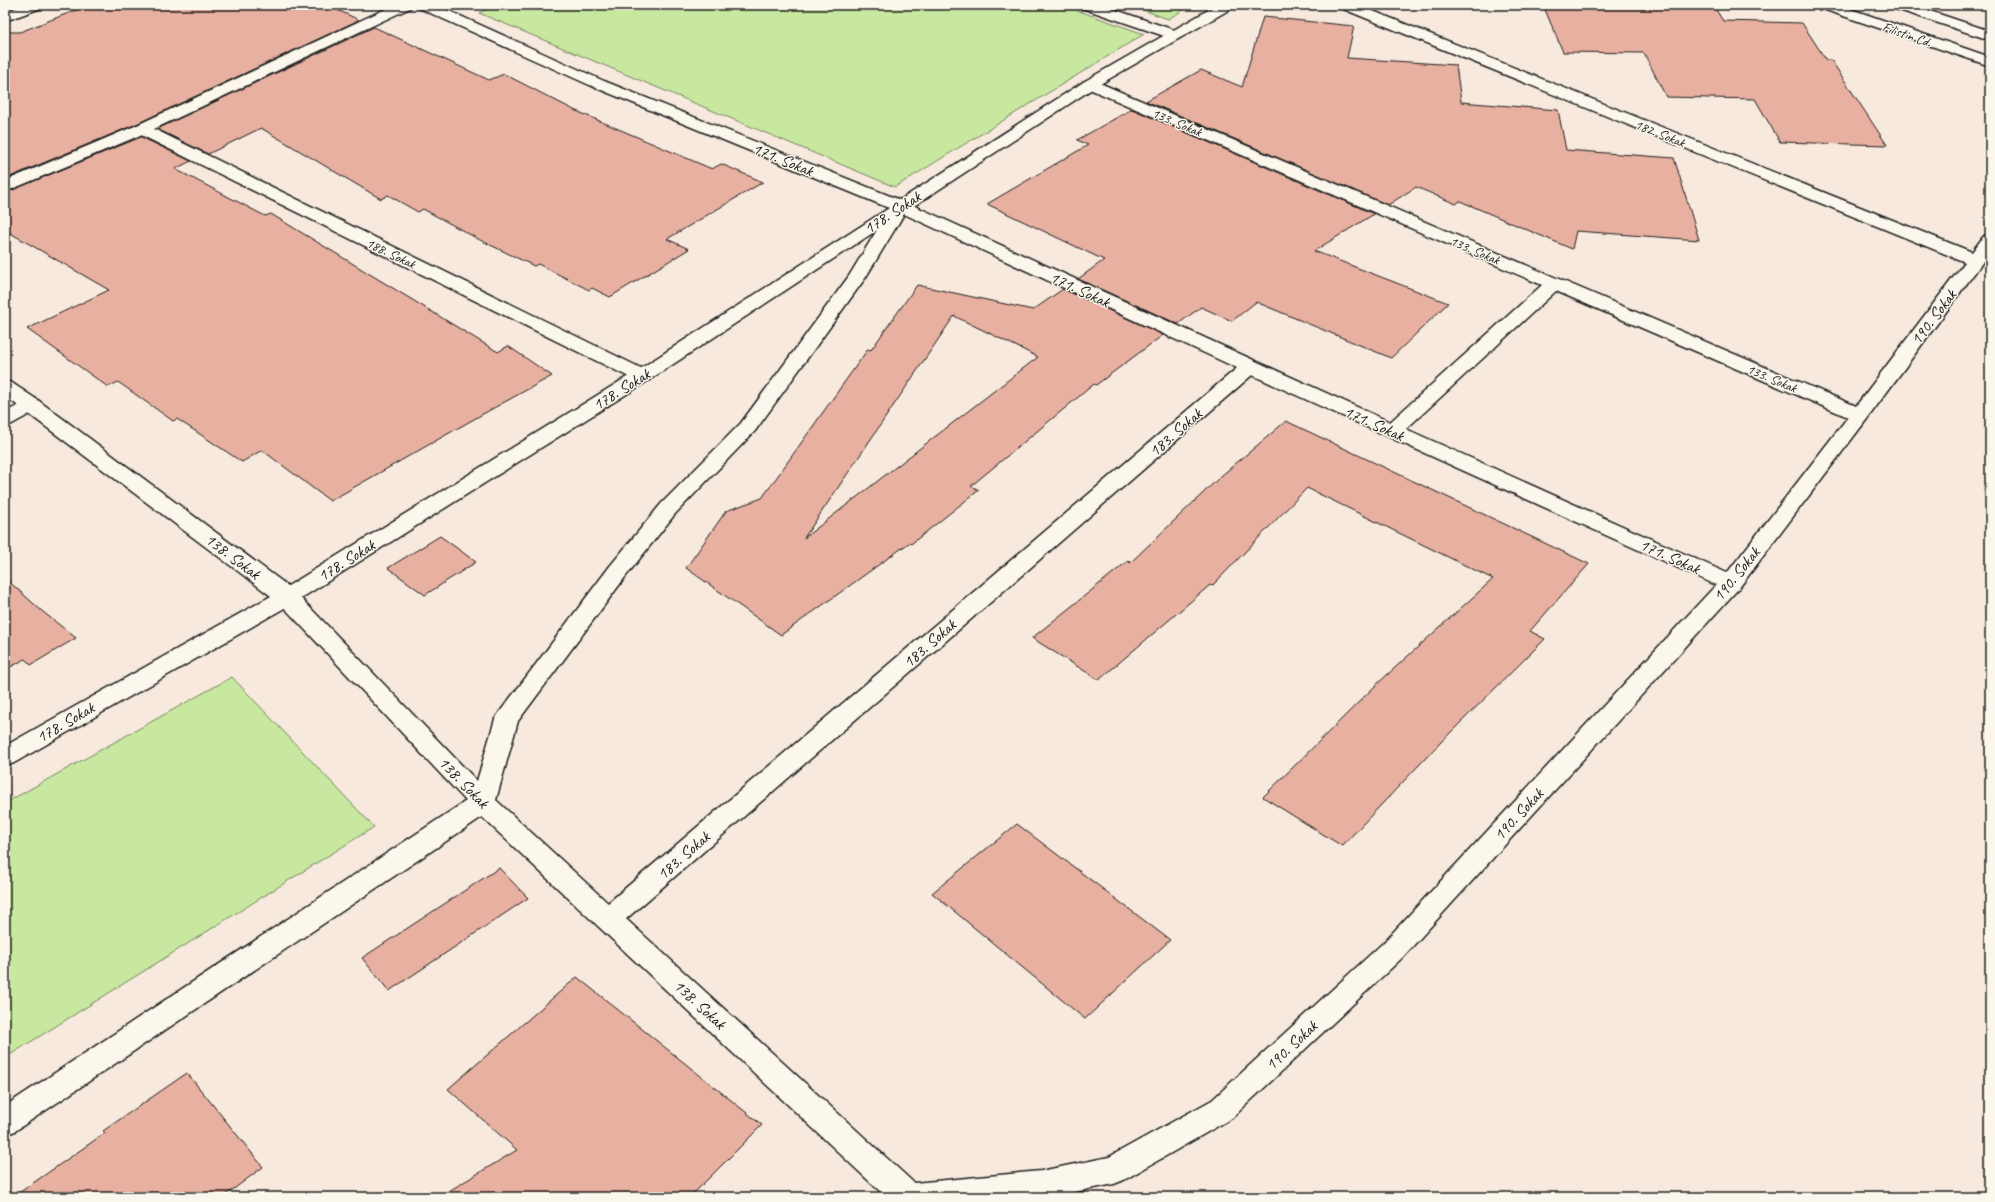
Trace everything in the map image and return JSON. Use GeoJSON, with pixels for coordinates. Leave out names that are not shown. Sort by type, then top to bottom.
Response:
{"type":"FeatureCollection","features":[{"type":"Feature","properties":{"kind":"street"},"geometry":{"type":"LineString","coordinates":[[5,17],[36,5]]}},
{"type":"Feature","properties":{"kind":"street"},"geometry":{"type":"LineString","coordinates":[[5,187],[141,129],[405,5]]}},
{"type":"Feature","properties":{"kind":"street","name":"171. Sokak"},"geometry":{"type":"LineString","coordinates":[[424,5],[599,84],[900,206],[1392,432],[1731,584]]}},
{"type":"Feature","properties":{"kind":"street"},"geometry":{"type":"LineString","coordinates":[[1087,5],[1175,35]]}},
{"type":"Feature","properties":{"kind":"street","name":"178. Sokak"},"geometry":{"type":"LineString","coordinates":[[5,757],[287,597],[642,376],[900,206],[1090,84],[1227,5]]}},
{"type":"Feature","properties":{"kind":"street","name":"182. Sokak"},"geometry":{"type":"LineString","coordinates":[[1346,5],[1975,260]]}},
{"type":"Feature","properties":{"kind":"street","name":"Filistin Cd."},"geometry":{"type":"LineString","coordinates":[[1825,5],[1990,62]]}},
{"type":"Feature","properties":{"kind":"street","name":"Filistin Cd."},"geometry":{"type":"LineString","coordinates":[[1898,5],[1990,36]]}},
{"type":"Feature","properties":{"kind":"street","name":"133. Sokak"},"geometry":{"type":"LineString","coordinates":[[1090,84],[1860,415]]}},
{"type":"Feature","properties":{"kind":"street","name":"188. Sokak"},"geometry":{"type":"LineString","coordinates":[[141,129],[642,376]]}},
{"type":"Feature","properties":{"kind":"street"},"geometry":{"type":"LineString","coordinates":[[5,1122],[483,803],[507,719],[618,571],[668,509],[748,427],[857,276],[900,206]]}},
{"type":"Feature","properties":{"kind":"street","name":"190. Sokak"},"geometry":{"type":"LineString","coordinates":[[915,1197],[1041,1185],[1114,1170],[1222,1109],[1392,950],[1731,584],[1860,415],[1990,240]]}},
{"type":"Feature","properties":{"kind":"street"},"geometry":{"type":"LineString","coordinates":[[1392,432],[1553,284]]}},
{"type":"Feature","properties":{"kind":"street","name":"183. Sokak"},"geometry":{"type":"LineString","coordinates":[[608,919],[1250,367]]}},
{"type":"Feature","properties":{"kind":"street","name":"138. Sokak"},"geometry":{"type":"LineString","coordinates":[[5,387],[32,405],[287,597],[483,803],[907,1197]]}},
{"type":"Feature","properties":{"kind":"street"},"geometry":{"type":"LineString","coordinates":[[5,420],[32,405]]}},
{"type":"Feature","properties":{"kind":"green space"},"geometry":{"type":"Polygon","coordinates":[[[495,5],[1062,5],[1144,34],[895,187],[479,13],[495,5]]]}},
{"type":"Feature","properties":{"kind":"green space"},"geometry":{"type":"Polygon","coordinates":[[[1129,5],[1192,5],[1168,19],[1129,5]]]}},
{"type":"Feature","properties":{"kind":"green space"},"geometry":{"type":"Polygon","coordinates":[[[232,677],[374,827],[5,1058],[5,803],[232,677]]]}},
{"type":"Feature","properties":{"kind":"building"},"geometry":{"type":"Polygon","coordinates":[[[89,5],[327,5],[359,20],[134,125],[5,179],[5,32],[20,32],[89,5]]]}},
{"type":"Feature","properties":{"kind":"building"},"geometry":{"type":"Polygon","coordinates":[[[1543,5],[1713,5],[1723,21],[1802,23],[1826,60],[1831,60],[1887,145],[1780,142],[1755,99],[1666,97],[1644,53],[1563,52],[1543,5]]]}},
{"type":"Feature","properties":{"kind":"building"},"geometry":{"type":"Polygon","coordinates":[[[1263,17],[1354,26],[1347,58],[1456,65],[1461,102],[1558,110],[1566,150],[1674,158],[1699,240],[1576,231],[1572,249],[1460,201],[1456,204],[1416,187],[1388,205],[1146,101],[1201,70],[1242,87],[1263,17]]]}},
{"type":"Feature","properties":{"kind":"building"},"geometry":{"type":"Polygon","coordinates":[[[374,27],[489,80],[504,74],[574,110],[712,169],[721,164],[763,182],[667,239],[689,249],[610,297],[592,288],[589,290],[538,264],[534,266],[480,240],[423,209],[418,212],[388,195],[381,199],[261,128],[208,154],[157,129],[374,27]]]}},
{"type":"Feature","properties":{"kind":"building"},"geometry":{"type":"Polygon","coordinates":[[[1132,109],[1374,214],[1314,251],[1448,303],[1391,358],[1256,302],[1232,321],[1201,307],[1178,324],[1078,279],[1104,260],[987,204],[1088,145],[1077,140],[1132,109]]]}},
{"type":"Feature","properties":{"kind":"building"},"geometry":{"type":"Polygon","coordinates":[[[141,137],[191,161],[175,169],[265,216],[271,214],[498,352],[508,346],[552,376],[330,501],[262,450],[242,462],[177,419],[173,421],[118,382],[108,387],[27,329],[109,290],[5,230],[5,193],[141,137]]]}},
{"type":"Feature","properties":{"kind":"building"},"geometry":{"type":"Polygon","coordinates":[[[917,285],[1033,310],[1063,289],[1163,335],[1096,385],[1094,384],[971,486],[979,490],[911,544],[909,543],[781,635],[686,568],[726,511],[762,498],[868,349],[871,350],[917,285]],[[954,316],[804,538],[1038,357],[954,316]]]}},
{"type":"Feature","properties":{"kind":"building"},"geometry":{"type":"Polygon","coordinates":[[[1286,421],[1589,564],[1530,631],[1545,639],[1440,743],[1342,846],[1263,797],[1376,685],[1493,579],[1307,488],[1212,586],[1210,585],[1099,680],[1032,638],[1128,561],[1130,563],[1221,476],[1286,421]]]}},
{"type":"Feature","properties":{"kind":"building"},"geometry":{"type":"Polygon","coordinates":[[[440,536],[476,562],[425,595],[388,568],[440,536]]]}},
{"type":"Feature","properties":{"kind":"building"},"geometry":{"type":"Polygon","coordinates":[[[5,578],[43,612],[76,638],[31,665],[25,659],[5,670],[5,578]]]}},
{"type":"Feature","properties":{"kind":"building"},"geometry":{"type":"Polygon","coordinates":[[[1017,824],[1170,940],[1085,1019],[932,893],[1017,824]]]}},
{"type":"Feature","properties":{"kind":"building"},"geometry":{"type":"Polygon","coordinates":[[[499,868],[528,898],[389,991],[362,958],[499,868]]]}},
{"type":"Feature","properties":{"kind":"building"},"geometry":{"type":"Polygon","coordinates":[[[577,977],[762,1125],[690,1197],[439,1197],[517,1150],[448,1089],[577,977]]]}},
{"type":"Feature","properties":{"kind":"building"},"geometry":{"type":"Polygon","coordinates":[[[187,1073],[263,1167],[223,1197],[13,1197],[105,1133],[103,1131],[187,1073]]]}}]}
